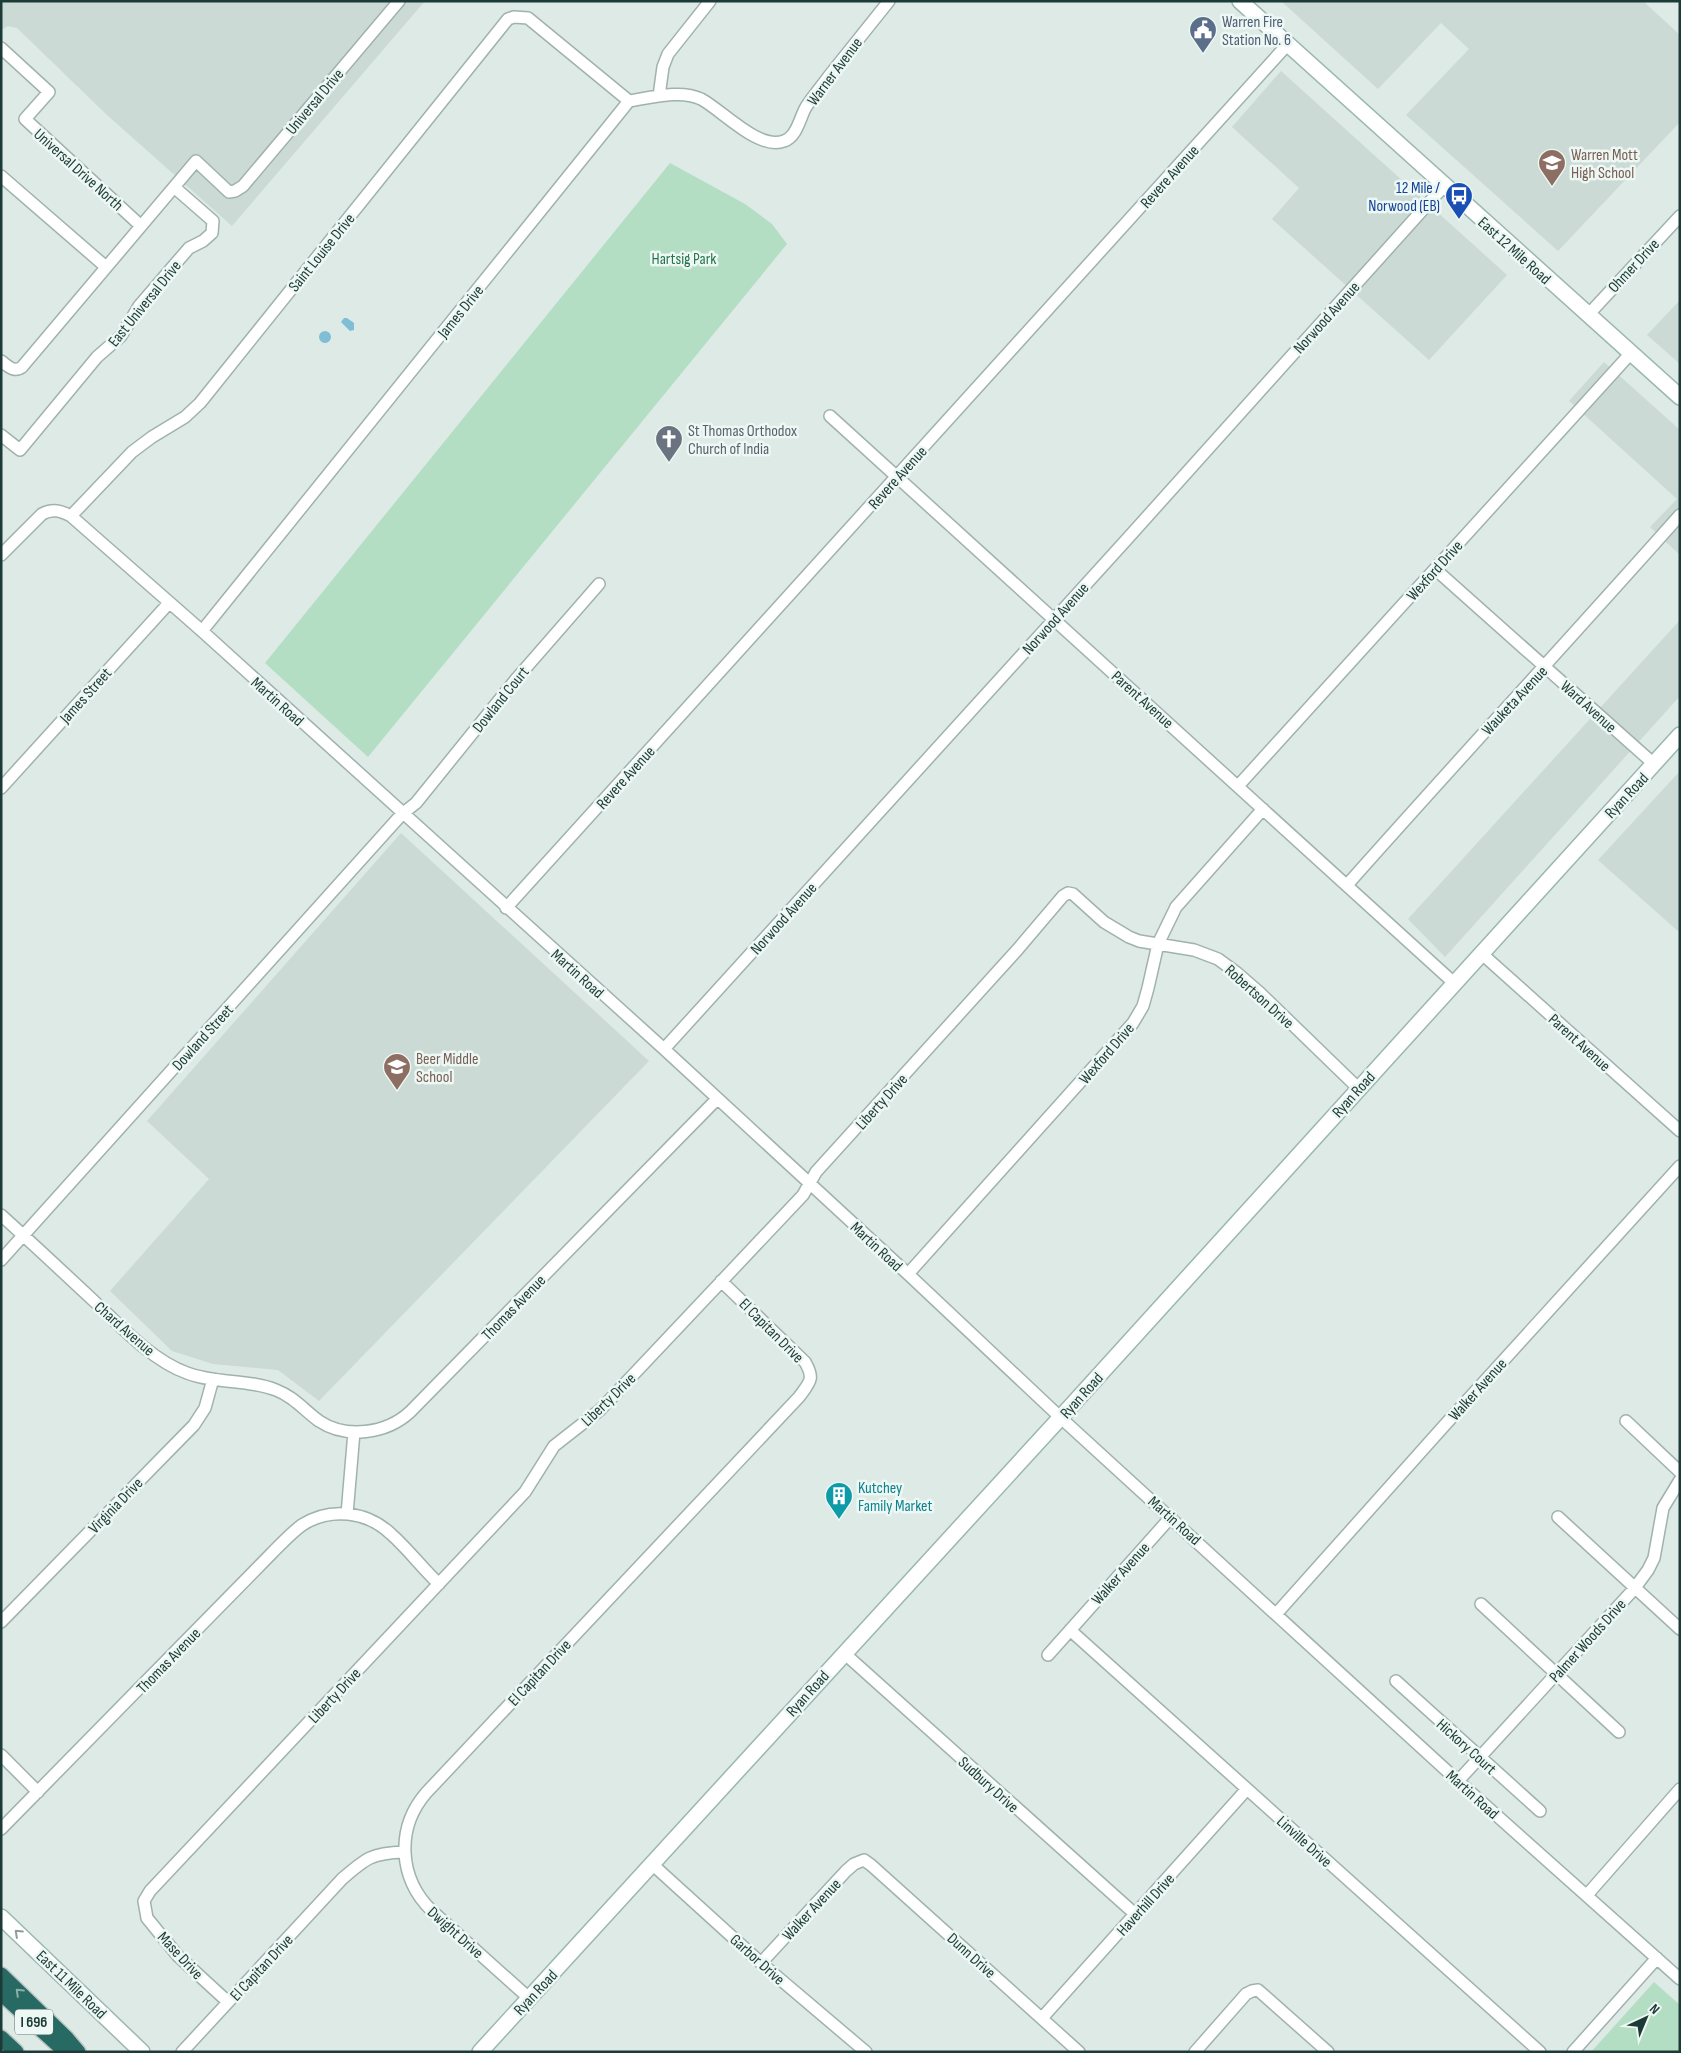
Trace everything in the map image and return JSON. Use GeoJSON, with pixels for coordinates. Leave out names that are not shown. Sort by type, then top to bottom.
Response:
{"type":"FeatureCollection","features":[{"type":"Feature","properties":{"kind":"highway"},"geometry":{"type":"LineString","coordinates":[[1,1975],[78,2052]]}},
{"type":"Feature","properties":{"kind":"highway","name":"I 696"},"geometry":{"type":"LineString","coordinates":[[1,1993],[66,2052]]}},
{"type":"Feature","properties":{"kind":"highway","name":"I 696"},"geometry":{"type":"LineString","coordinates":[[1,2038],[16,2052]]}},
{"type":"Feature","properties":{"kind":"main road","name":"East 12 Mile Road"},"geometry":{"type":"LineString","coordinates":[[1240,1],[1680,397]]}},
{"type":"Feature","properties":{"kind":"main road","name":"Ryan Road"},"geometry":{"type":"LineString","coordinates":[[480,2052],[1061,1418],[1358,1088],[1680,735]]}},
{"type":"Feature","properties":{"kind":"main road","name":"East 11 Mile Road"},"geometry":{"type":"LineString","coordinates":[[1,1917],[142,2052]]}},
{"type":"Feature","properties":{"kind":"street","name":"Universal Drive"},"geometry":{"type":"LineString","coordinates":[[1,361],[17,369],[25,362],[196,161],[226,189],[231,190],[238,187],[398,1]]}},
{"type":"Feature","properties":{"kind":"street"},"geometry":{"type":"LineString","coordinates":[[629,100],[659,96],[663,67],[668,54],[710,1]]}},
{"type":"Feature","properties":{"kind":"street","name":"Warner Avenue"},"geometry":{"type":"LineString","coordinates":[[659,96],[679,95],[700,99],[726,118],[762,139],[772,142],[784,142],[796,130],[807,106],[889,1]]}},
{"type":"Feature","properties":{"kind":"street","name":"Saint Louise Drive"},"geometry":{"type":"LineString","coordinates":[[72,516],[132,452],[152,437],[186,417],[200,403],[502,24],[514,17],[528,18],[629,100]]}},
{"type":"Feature","properties":{"kind":"street","name":"Revere Avenue"},"geometry":{"type":"LineString","coordinates":[[506,908],[1287,45]]}},
{"type":"Feature","properties":{"kind":"street","name":"Universal Drive North"},"geometry":{"type":"LineString","coordinates":[[1,48],[49,92],[24,119],[141,226]]}},
{"type":"Feature","properties":{"kind":"street","name":"James Drive"},"geometry":{"type":"LineString","coordinates":[[202,631],[629,100]]}},
{"type":"Feature","properties":{"kind":"street"},"geometry":{"type":"LineString","coordinates":[[1,176],[106,268]]}},
{"type":"Feature","properties":{"kind":"street","name":"Norwood Avenue"},"geometry":{"type":"LineString","coordinates":[[664,1049],[1444,186]]}},
{"type":"Feature","properties":{"kind":"street","name":"East Universal Drive"},"geometry":{"type":"LineString","coordinates":[[1,435],[20,450],[97,357],[120,336],[139,306],[189,248],[212,234],[213,222],[174,187]]}},
{"type":"Feature","properties":{"kind":"street","name":"Ohmer Drive"},"geometry":{"type":"LineString","coordinates":[[1588,314],[1680,216]]}},
{"type":"Feature","properties":{"kind":"street","name":"Wexford Drive"},"geometry":{"type":"LineString","coordinates":[[1238,786],[1631,353]]}},
{"type":"Feature","properties":{"kind":"street","name":"Parent Avenue"},"geometry":{"type":"LineString","coordinates":[[830,416],[1055,618],[1454,983]]}},
{"type":"Feature","properties":{"kind":"street"},"geometry":{"type":"LineString","coordinates":[[1,555],[42,514],[49,510],[61,511],[72,516]]}},
{"type":"Feature","properties":{"kind":"street","name":"Wauketa Avenue"},"geometry":{"type":"LineString","coordinates":[[1347,885],[1680,515]]}},
{"type":"Feature","properties":{"kind":"street","name":"Martin Road"},"geometry":{"type":"LineString","coordinates":[[72,516],[202,631],[402,814],[664,1049],[1061,1418],[1171,1516],[1458,1781],[1680,1979]]}},
{"type":"Feature","properties":{"kind":"street","name":"Ward Avenue"},"geometry":{"type":"LineString","coordinates":[[1435,569],[1654,764]]}},
{"type":"Feature","properties":{"kind":"street","name":"Dowland Court"},"geometry":{"type":"LineString","coordinates":[[402,814],[416,803],[517,678],[599,584]]}},
{"type":"Feature","properties":{"kind":"street","name":"James Street"},"geometry":{"type":"LineString","coordinates":[[1,788],[169,603]]}},
{"type":"Feature","properties":{"kind":"street","name":"Wexford Drive"},"geometry":{"type":"LineString","coordinates":[[908,1274],[1133,1023],[1145,997],[1158,944],[1176,907],[1263,808]]}},
{"type":"Feature","properties":{"kind":"street","name":"Dowland Street"},"geometry":{"type":"LineString","coordinates":[[1,1260],[402,814]]}},
{"type":"Feature","properties":{"kind":"street","name":"Robertson Drive"},"geometry":{"type":"LineString","coordinates":[[1068,893],[1073,894],[1104,922],[1119,932],[1139,941],[1194,950],[1218,959],[1260,993],[1358,1088]]}},
{"type":"Feature","properties":{"kind":"street","name":"Liberty Drive"},"geometry":{"type":"LineString","coordinates":[[144,1901],[150,1890],[525,1492],[554,1446],[600,1410],[802,1195],[816,1172],[1050,914],[1061,898],[1068,893]]}},
{"type":"Feature","properties":{"kind":"street","name":"Parent Avenue"},"geometry":{"type":"LineString","coordinates":[[1481,953],[1680,1131]]}},
{"type":"Feature","properties":{"kind":"street","name":"Thomas Avenue"},"geometry":{"type":"LineString","coordinates":[[354,1432],[374,1431],[404,1418],[717,1099]]}},
{"type":"Feature","properties":{"kind":"street","name":"Walker Avenue"},"geometry":{"type":"LineString","coordinates":[[1277,1613],[1680,1166]]}},
{"type":"Feature","properties":{"kind":"street","name":"Chard Avenue"},"geometry":{"type":"LineString","coordinates":[[1,1215],[135,1340],[164,1361],[186,1373],[276,1389],[290,1396],[328,1426],[354,1432]]}},
{"type":"Feature","properties":{"kind":"street","name":"El Capitan Drive"},"geometry":{"type":"LineString","coordinates":[[182,2052],[342,1879],[360,1862],[383,1852],[404,1852],[409,1820],[426,1792],[810,1382],[811,1372],[805,1362],[721,1281]]}},
{"type":"Feature","properties":{"kind":"street","name":"Virginia Drive"},"geometry":{"type":"LineString","coordinates":[[1,1622],[194,1425],[208,1402],[213,1379]]}},
{"type":"Feature","properties":{"kind":"street"},"geometry":{"type":"LineString","coordinates":[[1626,1421],[1680,1472]]}},
{"type":"Feature","properties":{"kind":"street"},"geometry":{"type":"LineString","coordinates":[[347,1514],[354,1432]]}},
{"type":"Feature","properties":{"kind":"street","name":"Palmer Woods Drive"},"geometry":{"type":"LineString","coordinates":[[1458,1781],[1634,1589],[1654,1558],[1663,1508],[1680,1480]]}},
{"type":"Feature","properties":{"kind":"street","name":"Thomas Avenue"},"geometry":{"type":"LineString","coordinates":[[1,1830],[297,1529],[313,1519],[328,1515],[347,1514],[368,1519],[384,1527],[439,1584]]}},
{"type":"Feature","properties":{"kind":"street","name":"Walker Avenue"},"geometry":{"type":"LineString","coordinates":[[1048,1655],[1171,1516]]}},
{"type":"Feature","properties":{"kind":"street"},"geometry":{"type":"LineString","coordinates":[[1558,1517],[1680,1630]]}},
{"type":"Feature","properties":{"kind":"street"},"geometry":{"type":"LineString","coordinates":[[1481,1604],[1619,1732]]}},
{"type":"Feature","properties":{"kind":"street","name":"Linville Drive"},"geometry":{"type":"LineString","coordinates":[[1070,1630],[1540,2052]]}},
{"type":"Feature","properties":{"kind":"street","name":"Sudbury Drive"},"geometry":{"type":"LineString","coordinates":[[844,1653],[1135,1914]]}},
{"type":"Feature","properties":{"kind":"street","name":"Hickory Court"},"geometry":{"type":"LineString","coordinates":[[1396,1681],[1540,1811]]}},
{"type":"Feature","properties":{"kind":"street"},"geometry":{"type":"LineString","coordinates":[[1,1755],[38,1792]]}},
{"type":"Feature","properties":{"kind":"street","name":"Haverhill Drive"},"geometry":{"type":"LineString","coordinates":[[1042,2018],[1247,1789]]}},
{"type":"Feature","properties":{"kind":"street"},"geometry":{"type":"LineString","coordinates":[[1587,1895],[1680,1789]]}},
{"type":"Feature","properties":{"kind":"street","name":"Dwight Drive"},"geometry":{"type":"LineString","coordinates":[[404,1852],[410,1880],[425,1904],[530,1998]]}},
{"type":"Feature","properties":{"kind":"street","name":"Walker Avenue"},"geometry":{"type":"LineString","coordinates":[[762,1963],[846,1871],[854,1864],[864,1860]]}},
{"type":"Feature","properties":{"kind":"street","name":"Dunn Drive"},"geometry":{"type":"LineString","coordinates":[[864,1860],[1079,2052]]}},
{"type":"Feature","properties":{"kind":"street","name":"Garbor Drive"},"geometry":{"type":"LineString","coordinates":[[652,1864],[762,1963],[866,2052]]}},
{"type":"Feature","properties":{"kind":"street","name":"Mase Drive"},"geometry":{"type":"LineString","coordinates":[[144,1901],[147,1918],[178,1956],[228,2002]]}},
{"type":"Feature","properties":{"kind":"street"},"geometry":{"type":"LineString","coordinates":[[1573,2052],[1657,1958]]}},
{"type":"Feature","properties":{"kind":"street"},"geometry":{"type":"LineString","coordinates":[[1196,2052],[1246,1994],[1258,1990],[1328,2052]]}},
{"type":"Feature","properties":{"kind":"shaded area"},"geometry":{"type":"Polygon","coordinates":[[[1,1],[425,1],[232,226],[107,115],[17,28],[8,26],[1,30],[1,1]]]}},
{"type":"Feature","properties":{"kind":"shaded area","name":"Warren Mott High School"},"geometry":{"type":"Polygon","coordinates":[[[1281,1],[1643,1],[1680,35],[1680,122],[1558,251],[1406,115],[1469,49],[1441,23],[1378,89],[1281,1]]]}},
{"type":"Feature","properties":{"kind":"shaded area"},"geometry":{"type":"Polygon","coordinates":[[[1281,71],[1507,275],[1429,360],[1272,219],[1299,188],[1232,127],[1281,71]]]}},
{"type":"Feature","properties":{"kind":"shaded area"},"geometry":{"type":"Polygon","coordinates":[[[1680,300],[1680,364],[1647,335],[1680,300]]]}},
{"type":"Feature","properties":{"kind":"shaded area"},"geometry":{"type":"Polygon","coordinates":[[[1604,362],[1680,430],[1680,555],[1650,527],[1677,499],[1569,401],[1604,362]]]}},
{"type":"Feature","properties":{"kind":"shaded area"},"geometry":{"type":"Polygon","coordinates":[[[1680,620],[1680,696],[1445,957],[1408,919],[1680,620]]]}},
{"type":"Feature","properties":{"kind":"shaded area"},"geometry":{"type":"Polygon","coordinates":[[[1680,771],[1680,933],[1598,860],[1680,771]]]}},
{"type":"Feature","properties":{"kind":"shaded area","name":"Beer Middle School"},"geometry":{"type":"Polygon","coordinates":[[[401,833],[649,1061],[319,1401],[278,1370],[213,1364],[172,1351],[110,1291],[209,1179],[147,1121],[401,833]]]}},
{"type":"Feature","properties":{"kind":"green space","name":"Hartsig Park"},"geometry":{"type":"Polygon","coordinates":[[[670,163],[745,204],[772,224],[787,244],[368,757],[265,663],[670,163]]]}},
{"type":"Feature","properties":{"kind":"green space"},"geometry":{"type":"Polygon","coordinates":[[[1654,1982],[1680,2005],[1680,2052],[1591,2052],[1654,1982]]]}},
{"type":"Feature","properties":{"kind":"water"},"geometry":{"type":"Polygon","coordinates":[[[344,318],[354,323],[354,330],[350,331],[341,322],[344,318]]]}},
{"type":"Feature","properties":{"kind":"water"},"geometry":{"type":"Polygon","coordinates":[[[327,331],[330,332],[330,342],[323,343],[320,342],[319,335],[320,332],[327,331]]]}},
{"type":"Feature","properties":{"kind":"place","name":"Warren Fire Station No. 6"},"geometry":{"type":"Point","coordinates":[1203,54]}},
{"type":"Feature","properties":{"kind":"place","name":"Warren Mott High School"},"geometry":{"type":"Point","coordinates":[1552,187]}},
{"type":"Feature","properties":{"kind":"place","name":"12 Mile / Norwood (EB)"},"geometry":{"type":"Point","coordinates":[1459,220]}},
{"type":"Feature","properties":{"kind":"place","name":"St Thomas Orthodox Church of India"},"geometry":{"type":"Point","coordinates":[669,463]}},
{"type":"Feature","properties":{"kind":"place","name":"Beer Middle School"},"geometry":{"type":"Point","coordinates":[397,1091]}},
{"type":"Feature","properties":{"kind":"place","name":"Kutchey Family Market"},"geometry":{"type":"Point","coordinates":[839,1520]}}]}
